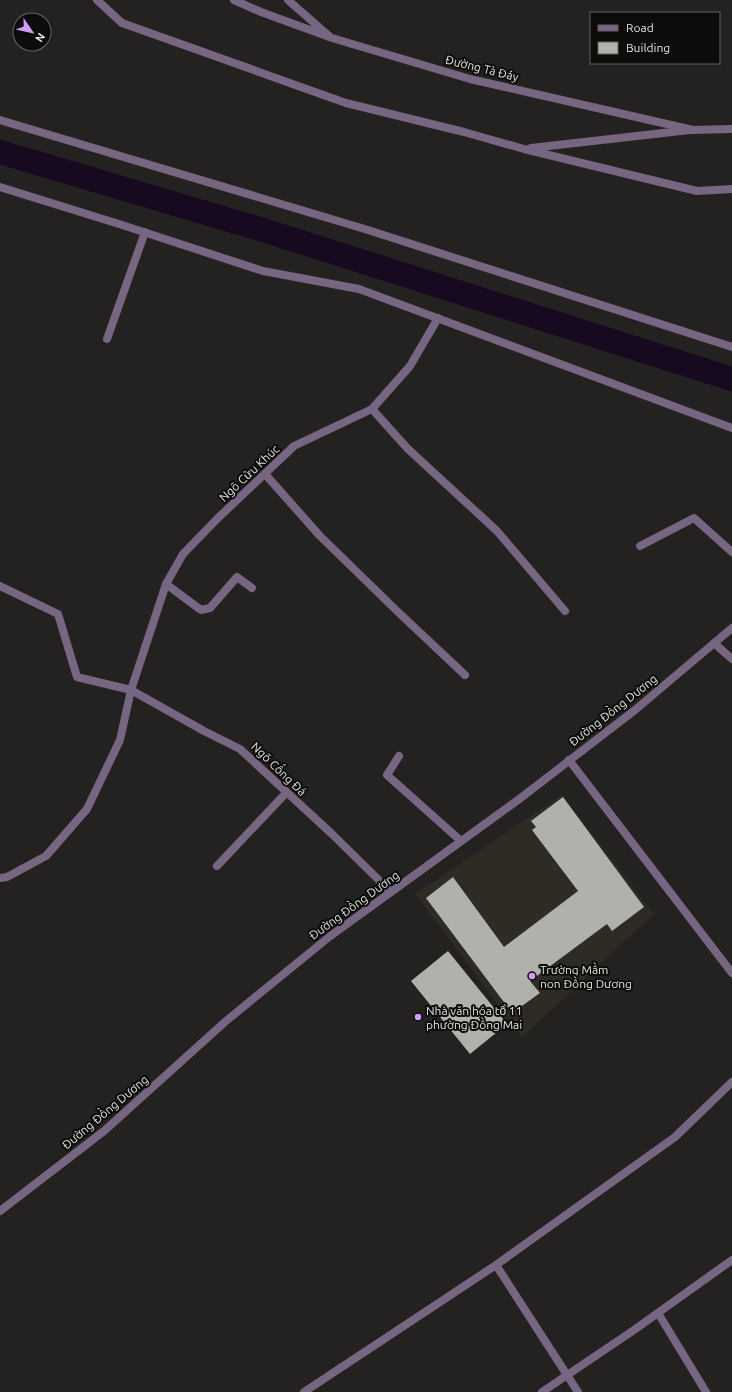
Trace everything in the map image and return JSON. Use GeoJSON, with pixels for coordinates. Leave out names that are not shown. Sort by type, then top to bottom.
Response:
{"type":"FeatureCollection","features":[{"type":"Feature","properties":{"kind":"street"},"geometry":{"type":"LineString","coordinates":[[98,0],[122,23],[346,103],[464,132],[524,149],[697,191],[732,189]]}},
{"type":"Feature","properties":{"kind":"street","name":"Đường Tà Đáy"},"geometry":{"type":"LineString","coordinates":[[234,0],[261,12],[332,38],[470,79],[693,130],[732,129]]}},
{"type":"Feature","properties":{"kind":"street"},"geometry":{"type":"LineString","coordinates":[[288,0],[332,38]]}},
{"type":"Feature","properties":{"kind":"street"},"geometry":{"type":"LineString","coordinates":[[0,120],[368,230],[732,348]]}},
{"type":"Feature","properties":{"kind":"street"},"geometry":{"type":"LineString","coordinates":[[524,149],[693,130]]}},
{"type":"Feature","properties":{"kind":"street"},"geometry":{"type":"LineString","coordinates":[[0,187],[145,232],[263,271],[359,289],[732,428]]}},
{"type":"Feature","properties":{"kind":"street"},"geometry":{"type":"LineString","coordinates":[[107,339],[145,232]]}},
{"type":"Feature","properties":{"kind":"street","name":"Ngõ Cửu Khúc"},"geometry":{"type":"LineString","coordinates":[[0,878],[7,877],[46,856],[87,809],[120,740],[131,690],[166,584],[183,554],[217,519],[294,446],[372,409],[410,366],[438,318]]}},
{"type":"Feature","properties":{"kind":"street"},"geometry":{"type":"LineString","coordinates":[[372,409],[408,449],[497,531],[565,611]]}},
{"type":"Feature","properties":{"kind":"street"},"geometry":{"type":"LineString","coordinates":[[266,474],[320,536],[465,675]]}},
{"type":"Feature","properties":{"kind":"street"},"geometry":{"type":"LineString","coordinates":[[640,546],[694,518],[732,552]]}},
{"type":"Feature","properties":{"kind":"street"},"geometry":{"type":"LineString","coordinates":[[166,584],[201,610],[210,608],[237,577],[252,588]]}},
{"type":"Feature","properties":{"kind":"street","name":"Ngõ Cống Đá"},"geometry":{"type":"LineString","coordinates":[[0,586],[58,614],[77,677],[131,690],[204,731],[240,749],[332,834],[391,892]]}},
{"type":"Feature","properties":{"kind":"street","name":"Đường Đồng Dương"},"geometry":{"type":"LineString","coordinates":[[0,1211],[104,1131],[226,1021],[329,936],[518,800],[635,710],[732,628]]}},
{"type":"Feature","properties":{"kind":"street"},"geometry":{"type":"LineString","coordinates":[[714,644],[732,659]]}},
{"type":"Feature","properties":{"kind":"street"},"geometry":{"type":"LineString","coordinates":[[399,756],[386,775],[462,841]]}},
{"type":"Feature","properties":{"kind":"street"},"geometry":{"type":"LineString","coordinates":[[569,760],[732,973]]}},
{"type":"Feature","properties":{"kind":"street"},"geometry":{"type":"LineString","coordinates":[[216,866],[286,793]]}},
{"type":"Feature","properties":{"kind":"street"},"geometry":{"type":"LineString","coordinates":[[304,1392],[496,1265],[675,1137],[732,1082]]}},
{"type":"Feature","properties":{"kind":"street"},"geometry":{"type":"LineString","coordinates":[[542,1392],[658,1313],[732,1260]]}},
{"type":"Feature","properties":{"kind":"street"},"geometry":{"type":"LineString","coordinates":[[496,1265],[578,1392]]}},
{"type":"Feature","properties":{"kind":"street"},"geometry":{"type":"LineString","coordinates":[[658,1313],[706,1392]]}},
{"type":"Feature","properties":{"kind":"shaded area","name":"Trường Mầm non Đồng Dương"},"geometry":{"type":"Polygon","coordinates":[[[562,795],[654,914],[522,1037],[415,894],[562,795]]]}},
{"type":"Feature","properties":{"kind":"building"},"geometry":{"type":"Polygon","coordinates":[[[563,797],[644,907],[612,931],[607,924],[530,981],[540,993],[512,1013],[426,898],[453,877],[504,947],[578,891],[532,830],[536,827],[531,821],[563,797]]]}},
{"type":"Feature","properties":{"kind":"building"},"geometry":{"type":"Polygon","coordinates":[[[448,951],[507,1024],[470,1054],[411,981],[448,951]]]}},
{"type":"Feature","properties":{"kind":"waterway"},"geometry":{"type":"LineString","coordinates":[[0,152],[263,230],[732,379]]}},
{"type":"Feature","properties":{"kind":"place","name":"Trường Mầm non Đồng Dương"},"geometry":{"type":"Point","coordinates":[532,976]}},
{"type":"Feature","properties":{"kind":"place","name":"Nhà văn hóa tổ 11 phường Đồng Mai"},"geometry":{"type":"Point","coordinates":[418,1017]}}]}
